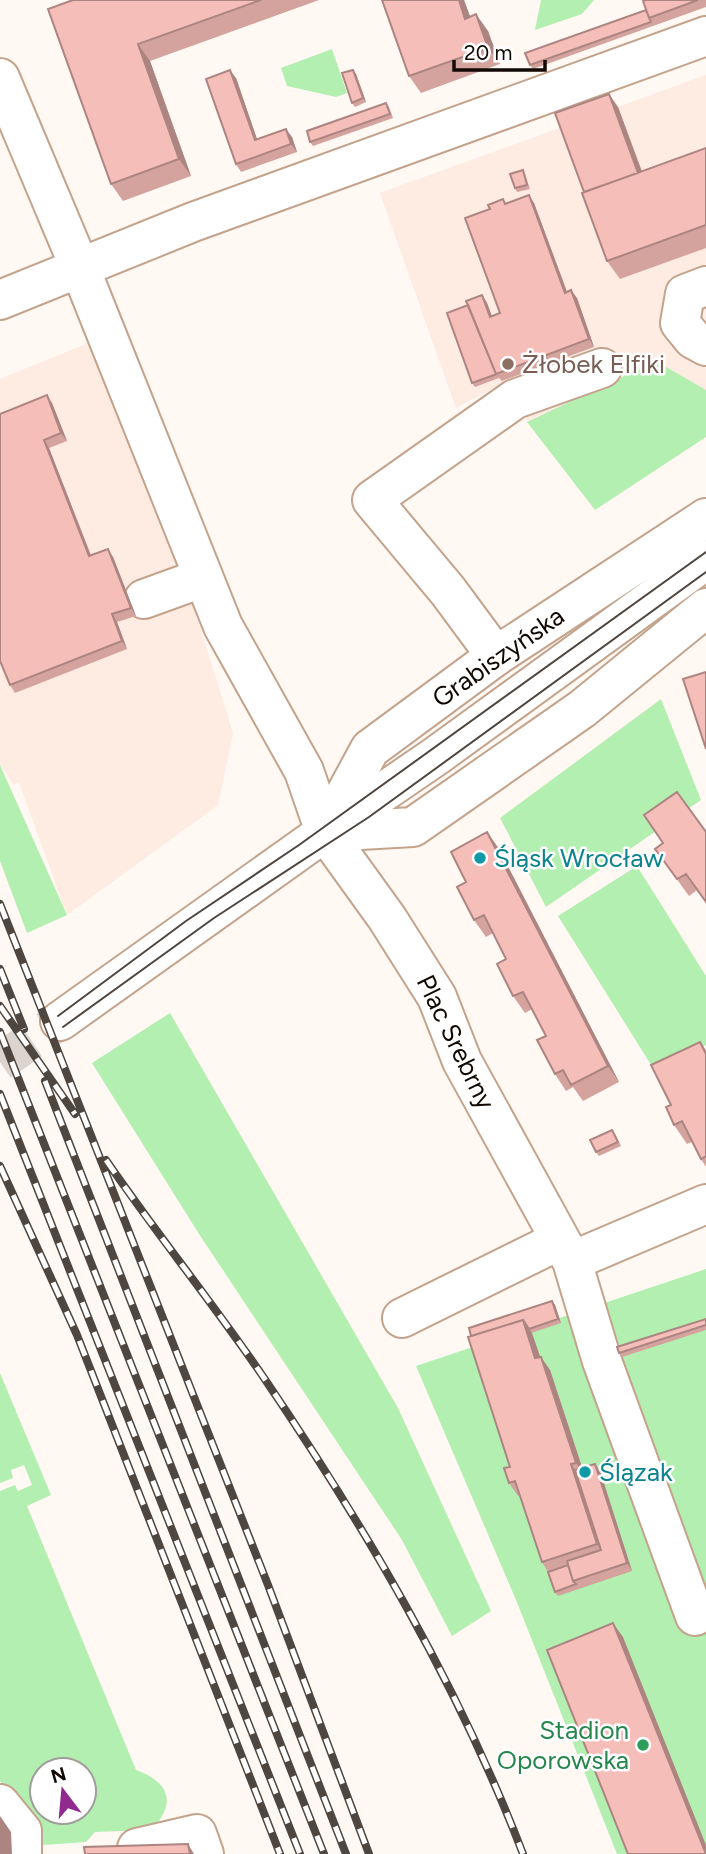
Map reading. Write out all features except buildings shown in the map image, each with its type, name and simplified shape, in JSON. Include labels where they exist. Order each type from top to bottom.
[{"type":"street","points":[[0,300],[193,222],[706,36]]},
{"type":"street","name":"Plac Srebrny","points":[[0,78],[80,268],[223,626],[304,771],[326,832],[387,918],[434,992],[462,1060],[566,1250],[602,1361],[695,1616]]},
{"type":"street","points":[[706,286],[685,294],[680,323],[693,339],[706,346]]},
{"type":"street","points":[[496,656],[448,591],[372,500],[515,399],[602,368]]},
{"type":"street","name":"Grabiszyńska","points":[[60,1021],[326,832],[370,749],[496,656],[706,518]]},
{"type":"street","points":[[326,832],[436,756],[706,560]]},
{"type":"street","points":[[144,599],[202,578]]},
{"type":"street","points":[[326,832],[413,827],[582,709],[706,608]]},
{"type":"street","points":[[402,1318],[566,1250],[706,1204]]},
{"type":"street","points":[[0,1804],[22,1831],[22,1854]]},
{"type":"street","points":[[137,1848],[197,1834],[204,1854]]},
{"type":"shaded area","points":[[706,75],[706,390],[656,361],[527,422],[506,381],[456,408],[380,193]]},
{"type":"shaded area","points":[[91,342],[181,567],[233,733],[218,805],[67,915],[19,782],[14,785],[0,765],[0,379]]},
{"type":"green space","points":[[541,0],[594,0],[582,14],[535,30]]},
{"type":"green space","points":[[332,49],[347,93],[336,97],[287,86],[281,68]]},
{"type":"green space","points":[[656,361],[706,390],[706,437],[595,510],[527,422]]},
{"type":"green space","points":[[661,699],[701,800],[546,907],[500,818]]},
{"type":"green space","points":[[0,765],[67,915],[27,933],[0,861]]},
{"type":"green space","points":[[637,866],[706,976],[706,1045],[658,1076],[558,916]]},
{"type":"green space","points":[[170,1013],[398,1408],[491,1611],[452,1636],[402,1540],[199,1234],[92,1063]]},
{"type":"green space","points":[[706,1269],[706,1854],[617,1854],[516,1600],[416,1366]]},
{"type":"green space","points":[[0,1373],[51,1495],[27,1506],[136,1770],[156,1781],[163,1787],[166,1795],[164,1811],[151,1830],[95,1832],[86,1842],[43,1845],[35,1837],[34,1826],[98,1826],[98,1756],[28,1756],[28,1811],[0,1781],[0,1491],[15,1485],[18,1491],[32,1485],[24,1465],[11,1470],[13,1478],[0,1483]]},
{"type":"tunnel","points":[[0,1062],[60,1021]]},
{"type":"tram line","points":[[58,1016],[186,921],[299,845],[706,552]]},
{"type":"tram line","points":[[63,1027],[214,918],[369,817],[706,572]]},
{"type":"railway","points":[[0,904],[268,1585],[369,1854]]},
{"type":"railway","points":[[0,969],[24,1029]]},
{"type":"railway","points":[[0,1006],[75,1114]]},
{"type":"railway","points":[[0,1032],[324,1854]]},
{"type":"railway","points":[[45,1081],[346,1854]]},
{"type":"railway","points":[[0,1094],[300,1854]]},
{"type":"railway","points":[[106,1160],[262,1375],[337,1489],[439,1667],[523,1854]]},
{"type":"railway","points":[[0,1166],[77,1335],[280,1854]]},
{"type":"place","name":"Żłobek Elfiki","points":[[508,364]]},
{"type":"place","name":"Śląsk Wrocław","points":[[480,858]]},
{"type":"place","name":"Ślązak","points":[[585,1472]]},
{"type":"place","name":"Stadion Oporowska","points":[[643,1745]]}]
